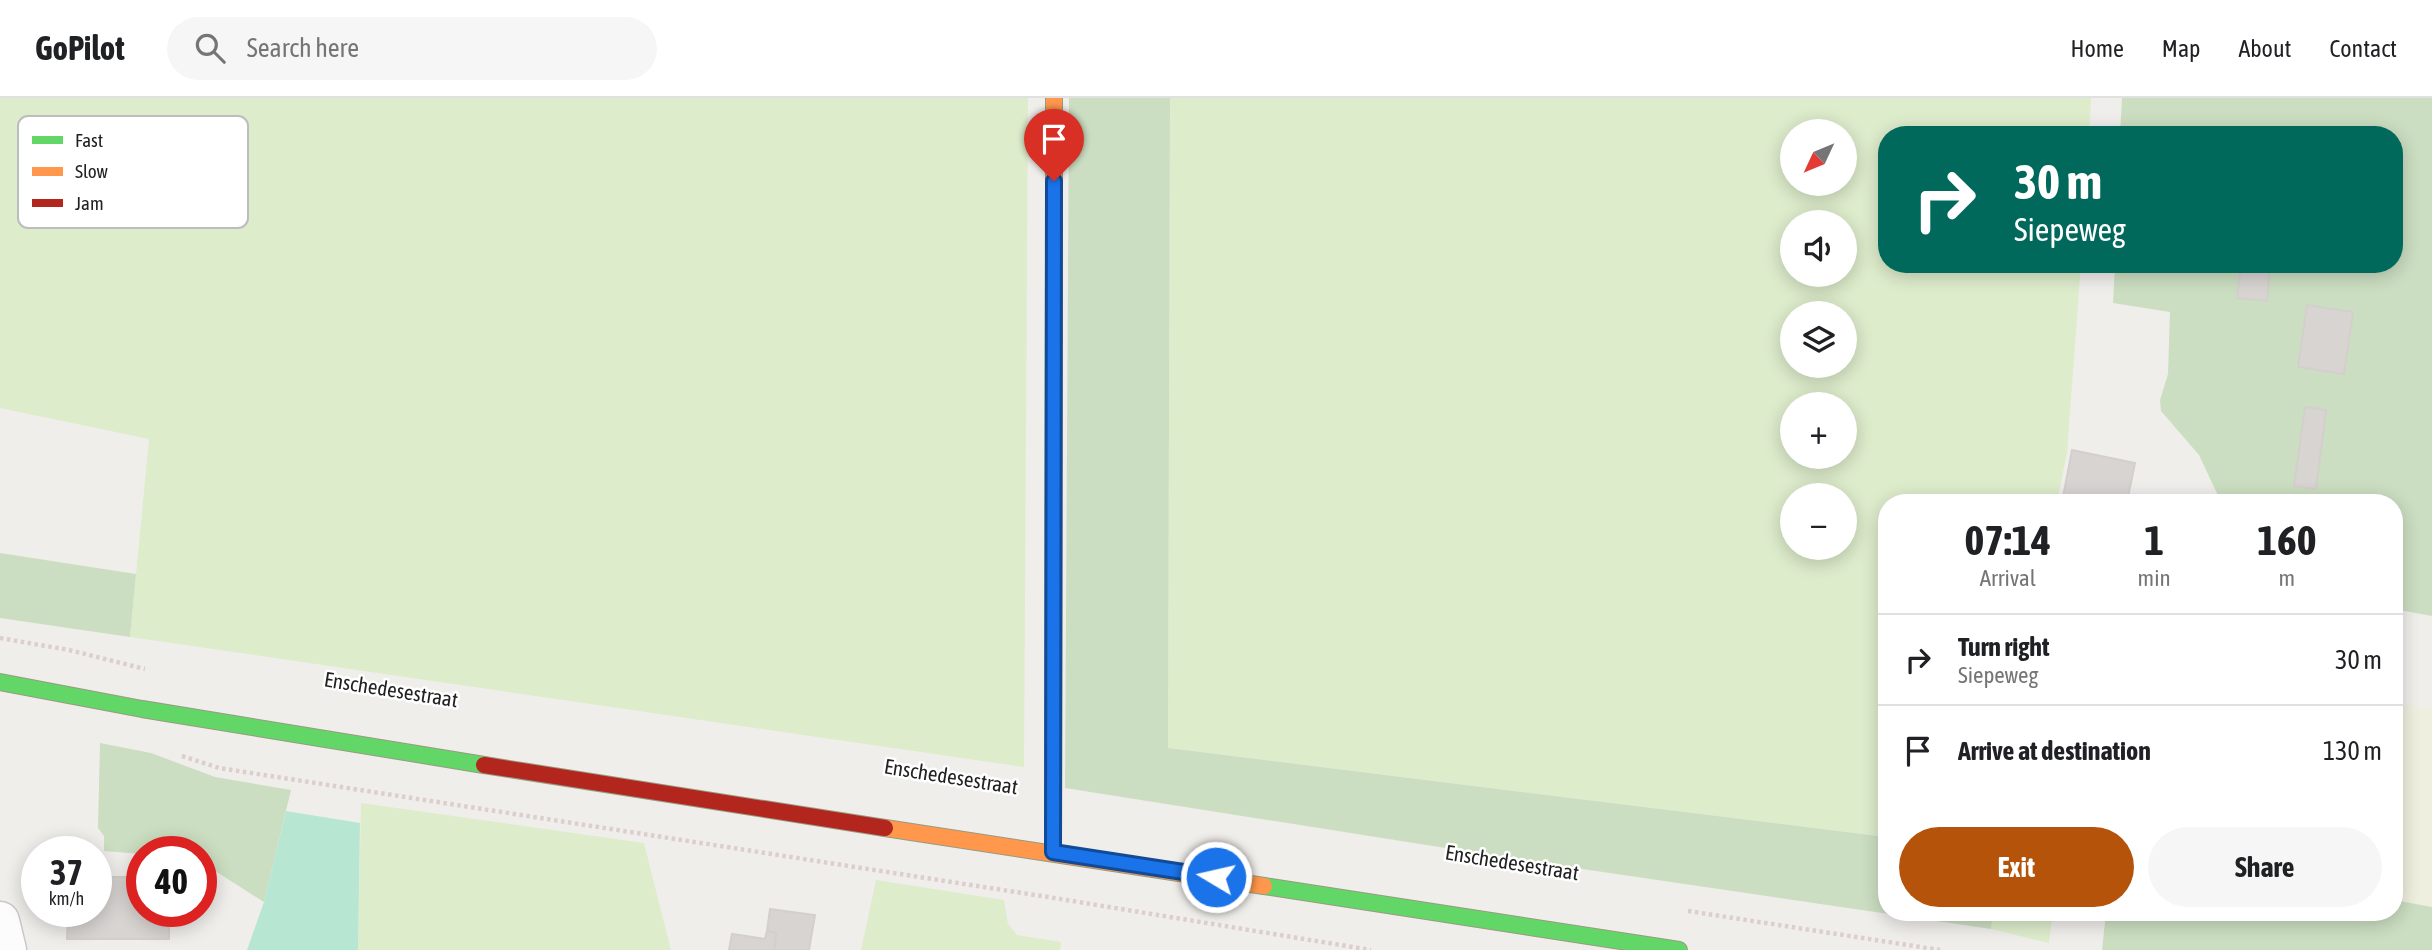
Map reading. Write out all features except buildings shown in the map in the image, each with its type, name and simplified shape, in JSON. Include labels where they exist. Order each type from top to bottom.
[{"type":"street","points":[[1053,852],[1054,98]]},
{"type":"street","points":[[0,682],[170,714],[673,795],[1679,950]]},
{"type":"street","points":[[0,920],[7,950]]},
{"type":"path","points":[[0,638],[69,650],[155,671]]},
{"type":"path","points":[[1681,910],[1940,950]]},
{"type":"green space","points":[[0,98],[1028,98],[1024,767],[130,637],[149,439],[0,408]]},
{"type":"green space","points":[[1069,98],[1170,98],[1168,748],[1878,836],[1878,912],[1528,861],[1065,788]]},
{"type":"green space","points":[[1170,98],[2091,98],[2089,126],[1878,126],[1878,273],[2080,273],[2067,453],[2059,494],[1878,494],[1878,836],[1168,748]]},
{"type":"green space","points":[[2122,98],[2432,98],[2432,616],[2403,611],[2403,494],[2217,494],[2199,455],[2161,411],[2160,400],[2168,374],[2170,312],[2113,303],[2115,273],[2403,273],[2403,126],[2120,126]]},
{"type":"green space","points":[[0,553],[136,574],[130,637],[0,618]]},
{"type":"green space","points":[[2403,704],[2432,709],[2432,907],[2403,902]]},
{"type":"green space","points":[[100,743],[151,753],[215,777],[291,790],[264,902],[217,872],[217,836],[126,836],[126,853],[112,852],[112,836],[104,836],[98,828]]},
{"type":"green space","points":[[361,803],[644,843],[671,950],[358,950]]},
{"type":"green space","points":[[286,811],[360,823],[358,950],[247,950],[264,902]]},
{"type":"green space","points":[[876,880],[1004,900],[1008,924],[1017,935],[1061,942],[1060,950],[861,950]]},
{"type":"green space","points":[[2403,902],[2432,907],[2432,950],[2102,950],[2105,921],[2403,921]]},
{"type":"green space","points":[[1937,921],[1992,921],[1991,929]]},
{"type":"green space","points":[[1992,921],[2052,921],[2049,943],[1991,929]]},
{"type":"traffic: fast","points":[[1053,852],[1054,259]]},
{"type":"traffic: fast","points":[[0,682],[142,709],[484,765]]},
{"type":"traffic: fast","points":[[1264,886],[1679,950]]},
{"type":"traffic: slow","points":[[1054,98],[1054,259]]},
{"type":"traffic: slow","points":[[885,828],[1264,886]]},
{"type":"traffic: jam","points":[[484,765],[885,828]]},
{"type":"route","points":[[1054,181],[1053,852],[1216,877]]}]
